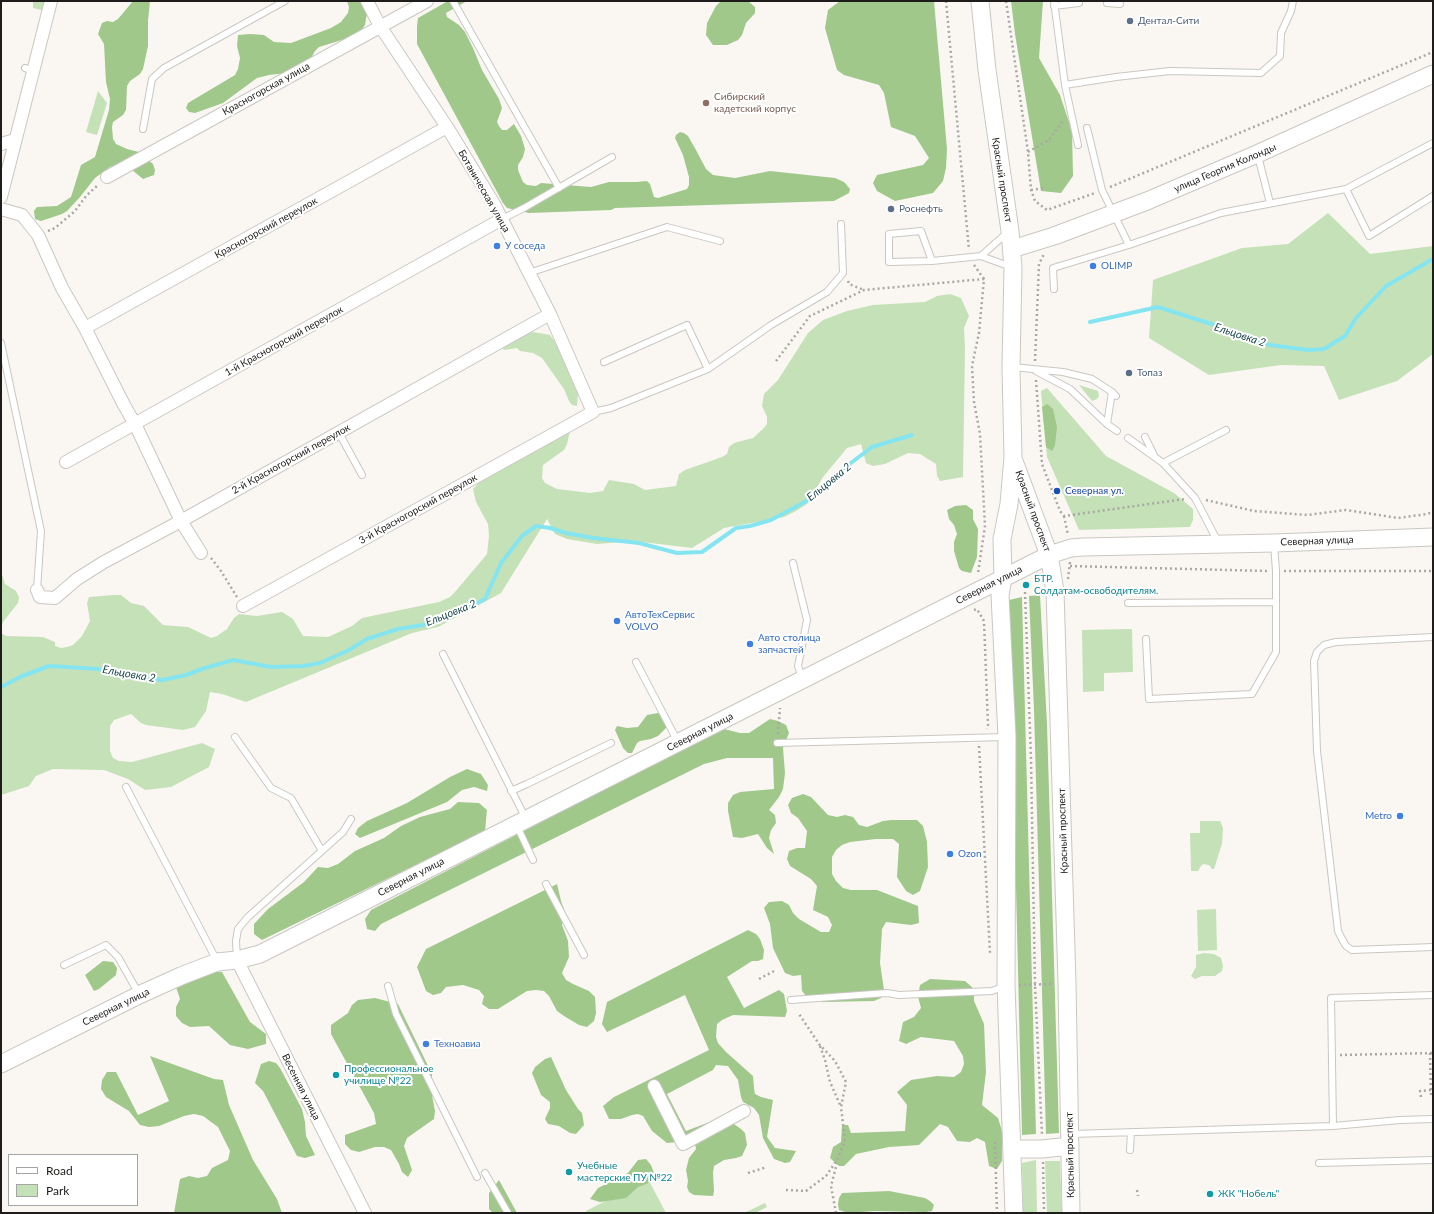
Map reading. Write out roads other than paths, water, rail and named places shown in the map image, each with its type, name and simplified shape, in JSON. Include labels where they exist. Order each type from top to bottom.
[{"type":"main road","name":"Красный проспект","points":[[980,1],[987,70],[1010,231],[1013,268],[1011,367],[1013,457],[1009,504],[1002,539],[1003,578],[1000,595],[1007,737],[1006,985],[1014,1213]]},
{"type":"main road","name":"улица Георгия Колонды","points":[[1012,249],[1054,236],[1112,214],[1257,154],[1433,74]]},
{"type":"main road","name":"Красный проспект","points":[[1013,457],[1049,555],[1055,591],[1067,983],[1071,1213]]},
{"type":"main road","name":"Северная улица","points":[[1,1064],[139,995],[218,962],[237,960],[260,954],[1049,555],[1071,548],[1433,537]]},
{"type":"main road","points":[[1012,1149],[1042,1149],[1070,1140]]},
{"type":"street","points":[[1,196],[10,173],[17,143],[29,70],[51,1]]},
{"type":"street","name":"Ботаническая улица","points":[[367,1],[380,26],[447,127],[502,219],[550,314],[593,412]]},
{"type":"street","name":"Красногорская улица","points":[[106,177],[427,1]]},
{"type":"street","name":"Красногорский переулок","points":[[85,328],[447,127]]},
{"type":"street","points":[[1,144],[17,143]]},
{"type":"street","points":[[1,209],[22,215],[38,235],[62,288],[85,328],[135,424],[181,521],[201,553]]},
{"type":"street","name":"1-й Красногорский переулок","points":[[66,462],[502,219]]},
{"type":"street","name":"2-й Красногорский переулок","points":[[37,590],[40,597],[55,598],[77,578],[550,314]]},
{"type":"street","name":"3-й Красногорский переулок","points":[[243,606],[593,412]]},
{"type":"street","name":"Весенняя улица","points":[[237,960],[365,1213]]},
{"type":"street","points":[[654,1086],[683,1144],[744,1111]]},
{"type":"lane","points":[[143,129],[152,79],[164,68],[286,1]]},
{"type":"lane","points":[[454,1],[559,188]]},
{"type":"lane","points":[[1065,85],[1170,71],[1261,74],[1280,56],[1281,33],[1292,11],[1293,1]]},
{"type":"lane","points":[[1078,145],[1077,125],[1070,111],[1065,85],[1054,3],[1079,3]]},
{"type":"lane","points":[[1107,3],[1120,4]]},
{"type":"lane","points":[[1087,128],[1102,190],[1112,214],[1129,245]]},
{"type":"lane","points":[[1054,289],[1053,268],[1129,245],[1221,213],[1346,189],[1433,143]]},
{"type":"lane","points":[[1257,154],[1270,203]]},
{"type":"lane","points":[[502,219],[524,208],[612,157]]},
{"type":"lane","points":[[1346,189],[1369,236],[1433,196]]},
{"type":"lane","points":[[593,412],[610,408],[708,369],[771,325],[827,292],[843,273],[841,224]]},
{"type":"lane","points":[[529,273],[667,227],[720,241]]},
{"type":"lane","points":[[932,261],[921,231],[889,234],[889,262],[932,261],[980,256],[1013,268]]},
{"type":"lane","points":[[980,256],[1010,231]]},
{"type":"lane","points":[[604,362],[687,325],[708,369]]},
{"type":"lane","points":[[1,343],[41,531],[37,590]]},
{"type":"lane","points":[[1011,367],[1063,372],[1092,379],[1114,394],[1107,424]]},
{"type":"lane","points":[[1035,370],[1070,390],[1107,424],[1117,431]]},
{"type":"lane","points":[[1163,463],[1226,430]]},
{"type":"lane","points":[[339,433],[362,475]]},
{"type":"lane","points":[[1145,437],[1155,457]]},
{"type":"lane","points":[[1128,438],[1163,463],[1195,498],[1218,544]]},
{"type":"lane","points":[[1146,639],[1149,698],[1252,694],[1276,652],[1276,571],[1274,543]]},
{"type":"lane","points":[[793,564],[807,620],[798,666],[803,679]]},
{"type":"lane","points":[[1128,603],[1276,602]]},
{"type":"lane","points":[[1433,637],[1336,642],[1324,645],[1317,652],[1314,661],[1318,751],[1338,931],[1346,946],[1352,950],[1433,947]]},
{"type":"lane","points":[[443,654],[511,790],[534,860]]},
{"type":"lane","points":[[636,662],[679,743]]},
{"type":"lane","points":[[235,737],[271,788],[291,798],[322,851]]},
{"type":"lane","points":[[777,743],[1007,737]]},
{"type":"lane","points":[[511,790],[527,784],[611,743]]},
{"type":"lane","points":[[126,787],[218,962]]},
{"type":"lane","points":[[237,960],[236,941],[238,929],[248,917],[343,832],[351,819]]},
{"type":"lane","points":[[546,884],[584,955]]},
{"type":"lane","points":[[64,965],[106,945],[118,957],[139,995]]},
{"type":"lane","points":[[791,1000],[887,993],[898,995],[992,992],[1006,985]]},
{"type":"lane","points":[[388,986],[396,1014],[477,1177]]},
{"type":"lane","points":[[1333,1126],[1331,998],[1433,995]]},
{"type":"lane","points":[[1070,1140],[1131,1132],[1333,1126],[1400,1120],[1433,1119]]},
{"type":"lane","points":[[1130,1150],[1131,1132]]},
{"type":"lane","points":[[1319,1163],[1433,1160]]},
{"type":"lane","points":[[485,1173],[508,1213]]},
{"type":"waterway","name":"Ельцовка 2","points":[[1090,322],[1158,307],[1221,327],[1251,340],[1270,345],[1308,350],[1324,349],[1345,336],[1356,318],[1386,286],[1433,259]]},
{"type":"waterway","name":"Ельцовка 2","points":[[1,687],[22,676],[49,666],[98,669],[130,677],[163,680],[186,675],[233,660],[271,667],[304,666],[320,663],[347,651],[367,639],[398,629],[429,624],[485,599],[501,563],[522,536],[536,526],[593,538],[639,543],[677,553],[702,552],[736,528],[771,520],[810,499],[835,475],[872,447],[912,435]]},
{"type":"place","name":"Дентал-Сити","points":[[1130,21]]},
{"type":"place","name":"Сибирский кадетский корпус","points":[[706,103]]},
{"type":"place","name":"Роснефть","points":[[891,209]]},
{"type":"place","name":"У соседа","points":[[497,246]]},
{"type":"place","name":"OLIMP","points":[[1093,266]]},
{"type":"place","name":"Топаз","points":[[1129,373]]},
{"type":"place","name":"Северная ул.","points":[[1057,491]]},
{"type":"place","name":"БТР. Солдатам-освободителям.","points":[[1026,585]]},
{"type":"place","name":"АвтоТехСервис VOLVO","points":[[617,621]]},
{"type":"place","name":"Авто столица запчастей","points":[[750,644]]},
{"type":"place","name":"Metro","points":[[1400,816]]},
{"type":"place","name":"Ozon","points":[[950,854]]},
{"type":"place","name":"Техноавиа","points":[[426,1044]]},
{"type":"place","name":"Профессиональное училище №22","points":[[336,1075]]},
{"type":"place","name":"Учебные мастерские ПУ №22","points":[[569,1172]]},
{"type":"place","name":"ЖК \"Нобель\"","points":[[1210,1194]]}]
